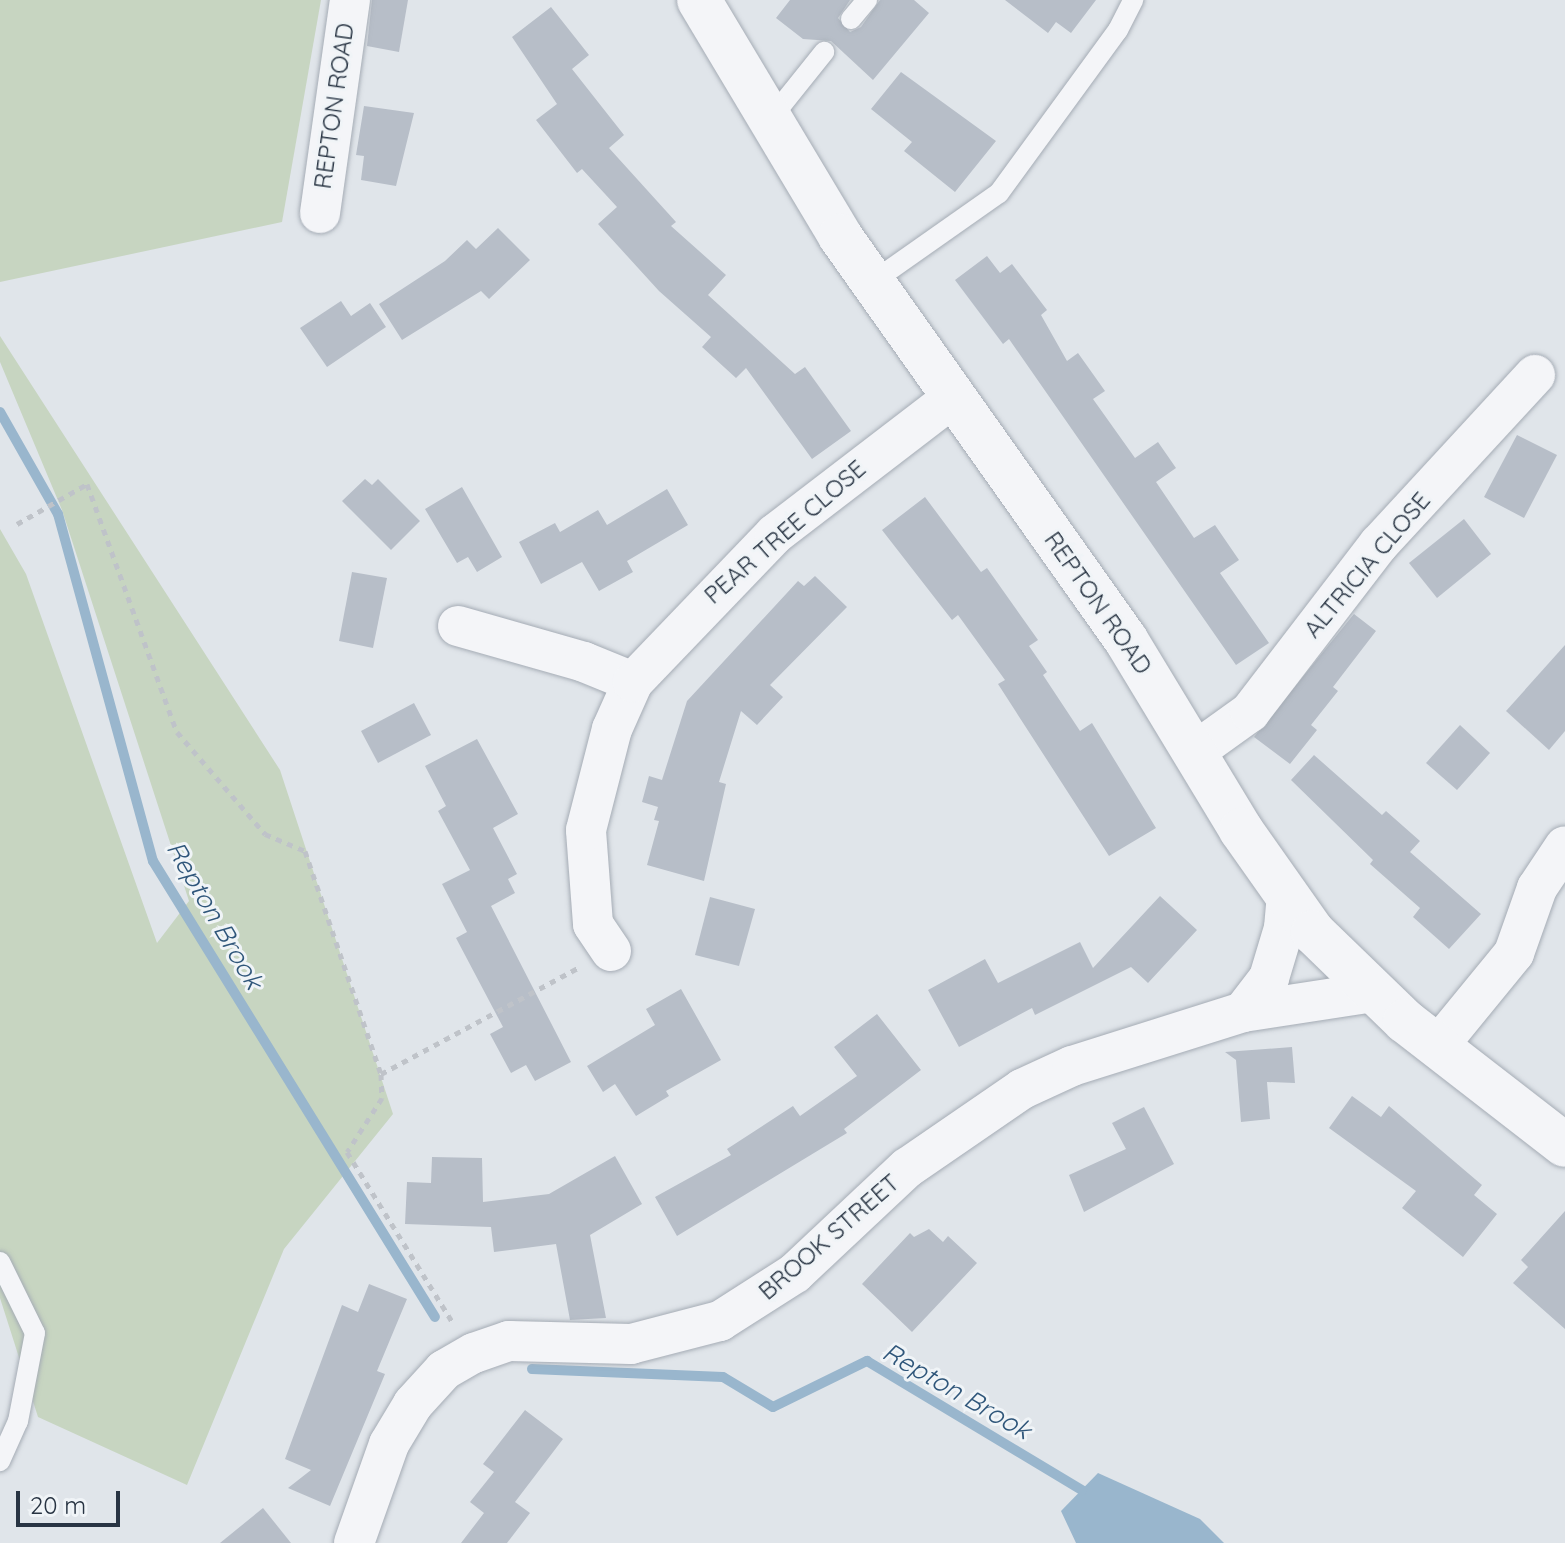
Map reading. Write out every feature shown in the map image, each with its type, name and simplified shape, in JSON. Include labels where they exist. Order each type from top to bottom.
[{"type":"street","name":"REPTON ROAD","points":[[320,213],[350,0]]},
{"type":"street","name":"REPTON ROAD","points":[[699,0],[768,122],[871,283],[1126,640],[1197,750],[1241,830],[1313,932],[1373,992],[1565,1145]]},
{"type":"street","name":"ALTRICIA CLOSE","points":[[1197,750],[1250,712],[1379,544],[1535,375]]},
{"type":"street","name":"PEAR TREE CLOSE","points":[[611,951],[593,924],[586,830],[612,729],[633,682],[775,534],[952,398]]},
{"type":"street","points":[[458,626],[584,662],[633,682]]},
{"type":"street","points":[[1438,1046],[1514,953],[1537,888],[1565,846]]},
{"type":"street","points":[[1243,1012],[1269,978],[1284,928],[1287,893]]},
{"type":"street","name":"BROOK STREET","points":[[354,1543],[389,1444],[413,1404],[444,1370],[474,1353],[509,1341],[631,1344],[720,1321],[795,1273],[907,1168],[1022,1089],[1072,1066],[1243,1012],[1373,992]]},
{"type":"lane","points":[[851,19],[867,0]]},
{"type":"lane","points":[[871,283],[999,193],[1118,30],[1133,0]]},
{"type":"lane","points":[[768,122],[824,52]]},
{"type":"lane","points":[[0,1262],[35,1333],[18,1421],[0,1461]]},
{"type":"path","points":[[17,524],[87,484],[177,732],[265,834],[305,851],[381,1074],[382,1098],[347,1152],[474,1353]]},
{"type":"path","points":[[381,1074],[611,951]]},
{"type":"green space","points":[[0,0],[321,0],[282,222],[0,282]]},
{"type":"green space","points":[[0,336],[280,770],[393,1114],[284,1249],[187,1485],[38,1417],[0,1298],[0,529],[26,574],[157,943],[189,901],[62,510],[0,362]]},
{"type":"water","points":[[1098,1473],[1200,1519],[1224,1543],[1076,1543],[1061,1511]]},
{"type":"building","points":[[372,0],[408,0],[399,52],[367,46]]},
{"type":"building","points":[[790,0],[850,0],[838,18],[850,32],[861,27],[880,0],[914,0],[929,13],[873,80],[831,41],[803,39],[776,18]]},
{"type":"building","points":[[1005,0],[1096,0],[1071,33],[1056,22],[1048,33]]},
{"type":"building","points":[[551,7],[589,55],[572,69],[624,135],[609,148],[676,222],[671,226],[726,275],[708,295],[795,374],[805,367],[851,431],[812,459],[746,368],[736,378],[702,347],[711,337],[659,291],[598,224],[617,207],[582,169],[577,173],[536,120],[557,104],[512,37]]},
{"type":"building","points":[[901,72],[996,141],[955,192],[904,151],[912,142],[871,109]]},
{"type":"building","points":[[364,106],[414,113],[396,186],[361,180],[364,156],[356,155]]},
{"type":"building","points":[[498,228],[530,260],[489,299],[481,291],[402,340],[379,304],[445,261],[467,240],[476,249]]},
{"type":"building","points":[[987,256],[1000,273],[1012,264],[1047,310],[1041,315],[1067,361],[1078,353],[1105,391],[1093,399],[1135,458],[1158,442],[1176,468],[1156,482],[1194,538],[1215,525],[1239,560],[1220,573],[1269,643],[1236,665],[1009,339],[1003,344],[955,280]]},
{"type":"building","points":[[341,301],[351,316],[370,303],[386,327],[327,367],[300,328]]},
{"type":"building","points":[[1517,435],[1557,455],[1524,518],[1484,497]]},
{"type":"building","points":[[365,479],[372,485],[378,479],[420,521],[391,550],[342,501]]},
{"type":"building","points":[[462,487],[502,557],[477,572],[468,557],[457,563],[425,509]]},
{"type":"building","points":[[667,489],[688,525],[627,561],[633,572],[599,591],[582,562],[541,584],[519,542],[555,523],[560,532],[598,510],[607,525]]},
{"type":"building","points":[[925,497],[981,572],[987,568],[1038,640],[1029,646],[1047,672],[1043,675],[1080,731],[1092,723],[1156,828],[1109,856],[998,684],[1005,680],[958,615],[952,620],[882,530]]},
{"type":"building","points":[[1464,519],[1491,554],[1437,598],[1409,563]]},
{"type":"building","points":[[352,572],[387,578],[373,648],[339,641]]},
{"type":"building","points":[[815,576],[847,607],[770,685],[783,697],[757,725],[741,711],[719,782],[726,784],[704,881],[647,865],[659,821],[654,820],[658,807],[642,802],[649,776],[662,780],[687,701],[798,581],[804,586]]},
{"type":"building","points":[[1354,614],[1376,631],[1333,687],[1338,691],[1311,725],[1317,730],[1290,764],[1254,737]]},
{"type":"building","points":[[1565,645],[1565,731],[1549,750],[1506,711]]},
{"type":"building","points":[[414,703],[431,735],[378,763],[361,731]]},
{"type":"building","points":[[1460,725],[1490,753],[1457,790],[1426,763]]},
{"type":"building","points":[[477,739],[518,814],[493,828],[517,874],[508,879],[515,893],[491,906],[571,1062],[535,1081],[526,1065],[511,1073],[490,1034],[503,1027],[456,938],[467,932],[442,884],[470,870],[438,811],[446,806],[425,766]]},
{"type":"building","points":[[1314,755],[1382,815],[1386,811],[1420,841],[1410,852],[1481,914],[1449,949],[1413,917],[1420,908],[1370,864],[1373,860],[1291,780]]},
{"type":"building","points":[[1160,896],[1197,930],[1148,983],[1131,967],[1035,1015],[1032,1008],[959,1047],[928,990],[985,959],[998,983],[1080,942],[1093,968]]},
{"type":"building","points":[[710,897],[755,909],[739,966],[695,955]]},
{"type":"building","points":[[681,989],[721,1060],[666,1091],[669,1096],[636,1116],[615,1084],[603,1092],[587,1066],[655,1025],[646,1009]]},
{"type":"building","points":[[877,1014],[921,1070],[844,1129],[847,1133],[677,1236],[655,1197],[731,1155],[727,1149],[793,1106],[800,1116],[857,1076],[834,1047]]},
{"type":"building","points":[[1292,1047],[1295,1083],[1267,1082],[1270,1119],[1241,1122],[1236,1060],[1225,1052]]},
{"type":"building","points":[[1352,1096],[1381,1117],[1389,1106],[1482,1185],[1474,1195],[1497,1214],[1463,1257],[1402,1208],[1416,1191],[1329,1128]]},
{"type":"building","points":[[1144,1107],[1174,1164],[1084,1212],[1069,1175],[1126,1149],[1112,1123]]},
{"type":"building","points":[[615,1156],[642,1204],[590,1235],[606,1318],[570,1320],[556,1244],[494,1252],[491,1227],[405,1224],[407,1182],[431,1183],[432,1157],[482,1158],[483,1202],[549,1194]]},
{"type":"building","points":[[1565,1211],[1565,1329],[1513,1283],[1528,1267],[1521,1260]]},
{"type":"building","points":[[929,1229],[943,1242],[948,1236],[977,1263],[912,1332],[862,1284],[910,1233],[914,1237]]},
{"type":"building","points":[[369,1284],[407,1299],[377,1371],[385,1374],[330,1506],[288,1488],[311,1470],[285,1459],[342,1305],[358,1312]]},
{"type":"building","points":[[525,1410],[563,1439],[515,1502],[530,1513],[507,1543],[461,1543],[484,1513],[470,1502],[494,1472],[483,1464]]},
{"type":"building","points":[[263,1508],[291,1543],[220,1543]]},
{"type":"waterway","name":"Repton Brook","points":[[0,412],[58,514],[153,861],[435,1317]]},
{"type":"waterway","name":"Repton Brook","points":[[532,1369],[723,1377],[773,1407],[867,1361],[1082,1490]]}]
